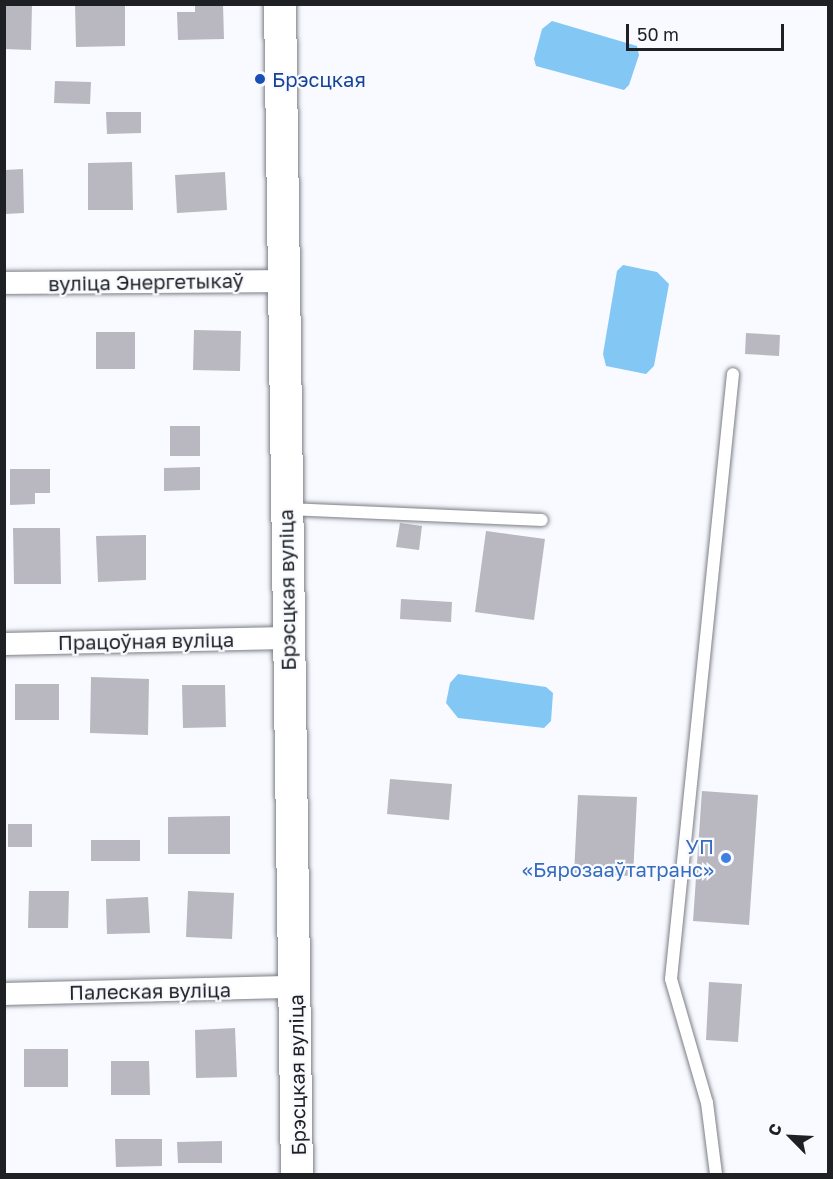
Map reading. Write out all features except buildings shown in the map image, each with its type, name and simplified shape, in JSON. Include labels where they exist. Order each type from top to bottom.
[{"type":"street","name":"Брэсцкая вуліца","points":[[280,4],[287,282],[287,638],[296,987],[297,1174]]},
{"type":"street","name":"вуліца Энергетыкаў","points":[[4,283],[287,282]]},
{"type":"street","name":"Працоўная вуліца","points":[[4,644],[287,638]]},
{"type":"street","name":"Палеская вуліца","points":[[4,994],[296,987]]},
{"type":"lane","points":[[716,1174],[707,1103],[671,979],[733,374]]},
{"type":"lane","points":[[286,509],[542,520]]},
{"type":"water","points":[[552,21],[637,46],[639,55],[629,85],[624,90],[536,66],[534,59],[542,29]]},
{"type":"water","points":[[623,265],[657,272],[669,284],[654,366],[646,374],[606,366],[603,354],[617,271]]},
{"type":"water","points":[[458,674],[546,687],[553,693],[551,721],[544,728],[458,718],[446,703],[450,683]]},
{"type":"place","name":"Брэсцкая","points":[[260,79]]},
{"type":"place","name":"УП «Бярозааўтатранс»","points":[[726,858]]}]
